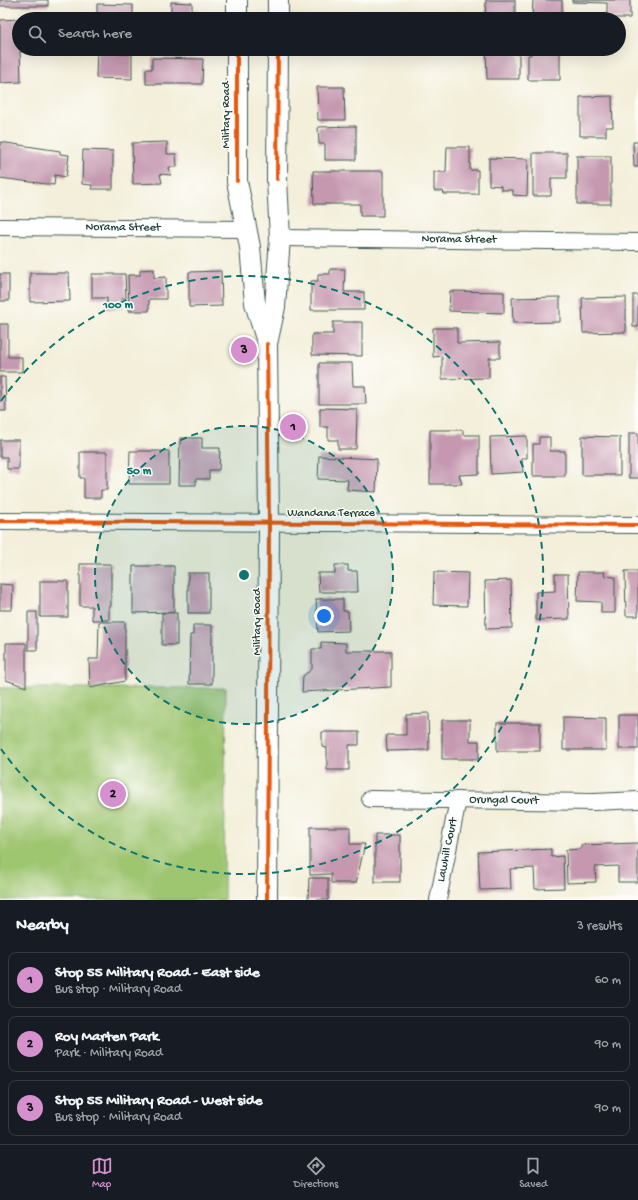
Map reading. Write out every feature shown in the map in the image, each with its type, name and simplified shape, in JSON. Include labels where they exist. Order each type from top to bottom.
[{"type":"street","points":[[237,0],[237,12]]},
{"type":"street","points":[[278,0],[278,12]]},
{"type":"street","name":"Military Road","points":[[237,56],[237,181],[250,247],[255,303],[267,344]]},
{"type":"street","name":"Military Road","points":[[267,900],[269,523],[267,344],[275,307],[280,238],[277,179],[278,56]]},
{"type":"street","name":"Norama Street","points":[[0,227],[246,229]]},
{"type":"street","name":"Norama Street","points":[[280,238],[638,242]]},
{"type":"street","name":"Wandana Terrace","points":[[0,521],[638,526]]},
{"type":"street","name":"Orungal Court","points":[[370,799],[594,802],[638,800]]},
{"type":"street","name":"Lawhill Court","points":[[438,900],[458,800]]},
{"type":"green space","points":[[0,688],[226,688],[224,900],[0,900]]},
{"type":"building","points":[[0,0],[48,0],[48,6],[0,6]]},
{"type":"building","points":[[486,0],[515,0],[515,12],[485,12]]},
{"type":"building","points":[[533,0],[562,0],[562,12],[532,12]]},
{"type":"building","points":[[572,0],[630,0],[630,18],[626,18],[626,12],[607,12],[607,3],[572,2]]},
{"type":"building","points":[[171,2],[192,3],[192,11],[197,11],[197,12],[171,12]]},
{"type":"building","points":[[97,4],[133,5],[133,12],[97,12]]},
{"type":"building","points":[[12,19],[12,56],[20,56],[21,82],[0,83],[0,20]]},
{"type":"building","points":[[97,56],[132,56],[132,79],[96,78]]},
{"type":"building","points":[[486,56],[519,56],[519,79],[487,79]]},
{"type":"building","points":[[528,56],[560,56],[560,80],[528,80]]},
{"type":"building","points":[[152,58],[203,59],[202,84],[146,84],[146,69],[152,69]]},
{"type":"building","points":[[317,87],[344,87],[345,120],[318,120]]},
{"type":"building","points":[[612,96],[613,127],[606,127],[606,136],[580,136],[580,97]]},
{"type":"building","points":[[356,126],[356,160],[325,160],[325,144],[319,144],[318,127]]},
{"type":"building","points":[[0,142],[60,151],[60,154],[69,155],[66,177],[55,175],[54,185],[0,178]]},
{"type":"building","points":[[167,142],[167,154],[176,154],[177,167],[169,167],[171,175],[160,174],[162,183],[133,184],[132,143]]},
{"type":"building","points":[[633,142],[638,142],[638,167],[634,167]]},
{"type":"building","points":[[447,147],[470,147],[470,170],[478,170],[478,194],[444,194],[443,191],[434,191],[434,172],[446,172]]},
{"type":"building","points":[[83,150],[113,151],[113,189],[92,189],[92,185],[82,184]]},
{"type":"building","points":[[533,153],[567,153],[567,178],[551,178],[551,196],[533,196]]},
{"type":"building","points":[[577,156],[611,156],[611,204],[577,204]]},
{"type":"building","points":[[489,158],[528,159],[527,196],[513,195],[513,190],[501,190],[501,186],[489,185]]},
{"type":"building","points":[[313,171],[383,171],[383,216],[360,216],[360,204],[314,204]]},
{"type":"building","points":[[154,269],[154,278],[166,277],[166,299],[149,299],[149,311],[129,311],[128,275],[140,275],[140,270]]},
{"type":"building","points":[[330,269],[345,269],[344,292],[364,292],[364,310],[311,310],[311,281],[318,281],[318,274],[330,274]]},
{"type":"building","points":[[221,271],[222,306],[189,307],[189,272]]},
{"type":"building","points":[[30,273],[69,273],[70,301],[30,302]]},
{"type":"building","points":[[0,274],[9,274],[9,301],[0,301]]},
{"type":"building","points":[[92,274],[125,274],[126,298],[121,299],[121,309],[107,309],[107,298],[92,298]]},
{"type":"building","points":[[450,291],[504,292],[504,313],[449,311]]},
{"type":"building","points":[[633,295],[638,295],[638,327],[633,327]]},
{"type":"building","points":[[560,297],[560,322],[513,323],[512,298]]},
{"type":"building","points":[[626,297],[626,332],[583,333],[582,298]]},
{"type":"building","points":[[333,322],[362,322],[362,356],[312,355],[312,334],[333,334]]},
{"type":"building","points":[[0,324],[8,324],[8,357],[22,357],[22,372],[0,372]]},
{"type":"building","points":[[433,328],[457,328],[457,343],[500,342],[500,358],[489,358],[489,378],[442,379],[442,356],[433,357]]},
{"type":"building","points":[[319,363],[352,363],[353,386],[365,386],[366,404],[319,404]]},
{"type":"building","points":[[0,377],[5,377],[6,411],[0,411]]},
{"type":"building","points":[[320,408],[357,409],[356,449],[338,449],[338,440],[328,440],[328,427],[320,427]]},
{"type":"building","points":[[430,430],[463,430],[463,435],[479,435],[479,474],[459,475],[462,484],[430,484]]},
{"type":"building","points":[[629,433],[638,433],[638,478],[629,478]]},
{"type":"building","points":[[527,436],[527,458],[522,458],[523,472],[491,474],[490,437]]},
{"type":"building","points":[[582,436],[620,437],[620,475],[582,475]]},
{"type":"building","points":[[539,437],[550,437],[550,451],[565,451],[565,476],[533,476],[533,444],[539,444]]},
{"type":"building","points":[[180,438],[202,438],[202,448],[220,448],[219,470],[209,470],[209,479],[196,479],[196,485],[179,485]]},
{"type":"building","points":[[0,440],[19,440],[19,469],[7,469],[7,457],[0,457]]},
{"type":"building","points":[[130,451],[169,451],[169,484],[129,484]]},
{"type":"building","points":[[80,452],[107,452],[107,490],[101,490],[101,498],[84,498],[84,478],[80,478]]},
{"type":"building","points":[[319,456],[377,459],[376,492],[347,490],[348,480],[318,479]]},
{"type":"building","points":[[80,564],[111,564],[111,606],[109,606],[109,620],[92,620],[92,606],[80,606]]},
{"type":"building","points":[[335,565],[348,565],[348,571],[357,571],[358,592],[319,592],[318,573],[335,573]]},
{"type":"building","points":[[133,566],[174,566],[174,612],[133,613]]},
{"type":"building","points":[[625,571],[638,571],[638,616],[626,616]]},
{"type":"building","points":[[434,572],[468,573],[467,606],[433,605]]},
{"type":"building","points":[[578,572],[605,572],[604,576],[615,577],[615,613],[601,613],[601,602],[577,601]]},
{"type":"building","points":[[188,573],[209,573],[209,613],[188,613]]},
{"type":"building","points":[[555,574],[568,574],[569,619],[536,620],[536,592],[555,591]]},
{"type":"building","points":[[511,580],[512,628],[486,629],[485,581]]},
{"type":"building","points":[[40,581],[68,581],[68,617],[40,617]]},
{"type":"building","points":[[0,584],[13,585],[12,610],[0,610]]},
{"type":"building","points":[[316,599],[343,599],[343,611],[348,611],[349,631],[318,632]]},
{"type":"building","points":[[28,612],[37,612],[37,650],[28,650]]},
{"type":"building","points":[[162,613],[177,613],[177,645],[162,645]]},
{"type":"building","points":[[99,622],[125,622],[125,681],[90,688],[89,659],[98,659]]},
{"type":"building","points":[[193,625],[212,625],[212,684],[189,684],[190,635],[193,635]]},
{"type":"building","points":[[321,642],[346,643],[346,651],[391,651],[391,687],[302,692],[303,676],[312,669],[312,649],[321,649]]},
{"type":"building","points":[[6,643],[26,643],[26,687],[6,680]]},
{"type":"building","points":[[428,713],[429,750],[387,751],[386,735],[406,735],[406,714]]},
{"type":"building","points":[[619,715],[638,715],[638,749],[619,749]]},
{"type":"building","points":[[563,717],[606,718],[606,750],[563,750]]},
{"type":"building","points":[[442,720],[470,720],[470,741],[479,741],[479,759],[442,759]]},
{"type":"building","points":[[497,723],[540,723],[540,751],[497,751]]},
{"type":"building","points":[[322,732],[359,732],[359,745],[349,745],[349,770],[327,770],[327,748],[322,747]]},
{"type":"building","points":[[310,827],[350,827],[350,844],[365,844],[356,883],[331,883],[331,874],[310,875]]},
{"type":"building","points":[[375,835],[400,835],[400,882],[375,882]]},
{"type":"building","points":[[638,843],[638,882],[618,882],[618,866],[595,867],[596,882],[567,883],[566,850],[581,849],[581,845]]},
{"type":"building","points":[[551,849],[551,857],[563,856],[564,888],[535,889],[534,868],[510,869],[511,889],[480,890],[478,852]]},
{"type":"building","points":[[309,878],[328,878],[328,900],[308,900]]},
{"type":"cycle path","points":[[237,56],[237,181]]},
{"type":"cycle path","points":[[277,179],[278,56]]},
{"type":"cycle path","points":[[267,344],[269,523],[267,900]]},
{"type":"cycle path","points":[[0,521],[638,525]]},
{"type":"place","name":"Stop 55 Military Road - West side","points":[[244,350]]},
{"type":"place","name":"Stop 55 Military Road - East side","points":[[293,427]]},
{"type":"place","name":"Roy Marten Park","points":[[113,794]]}]
